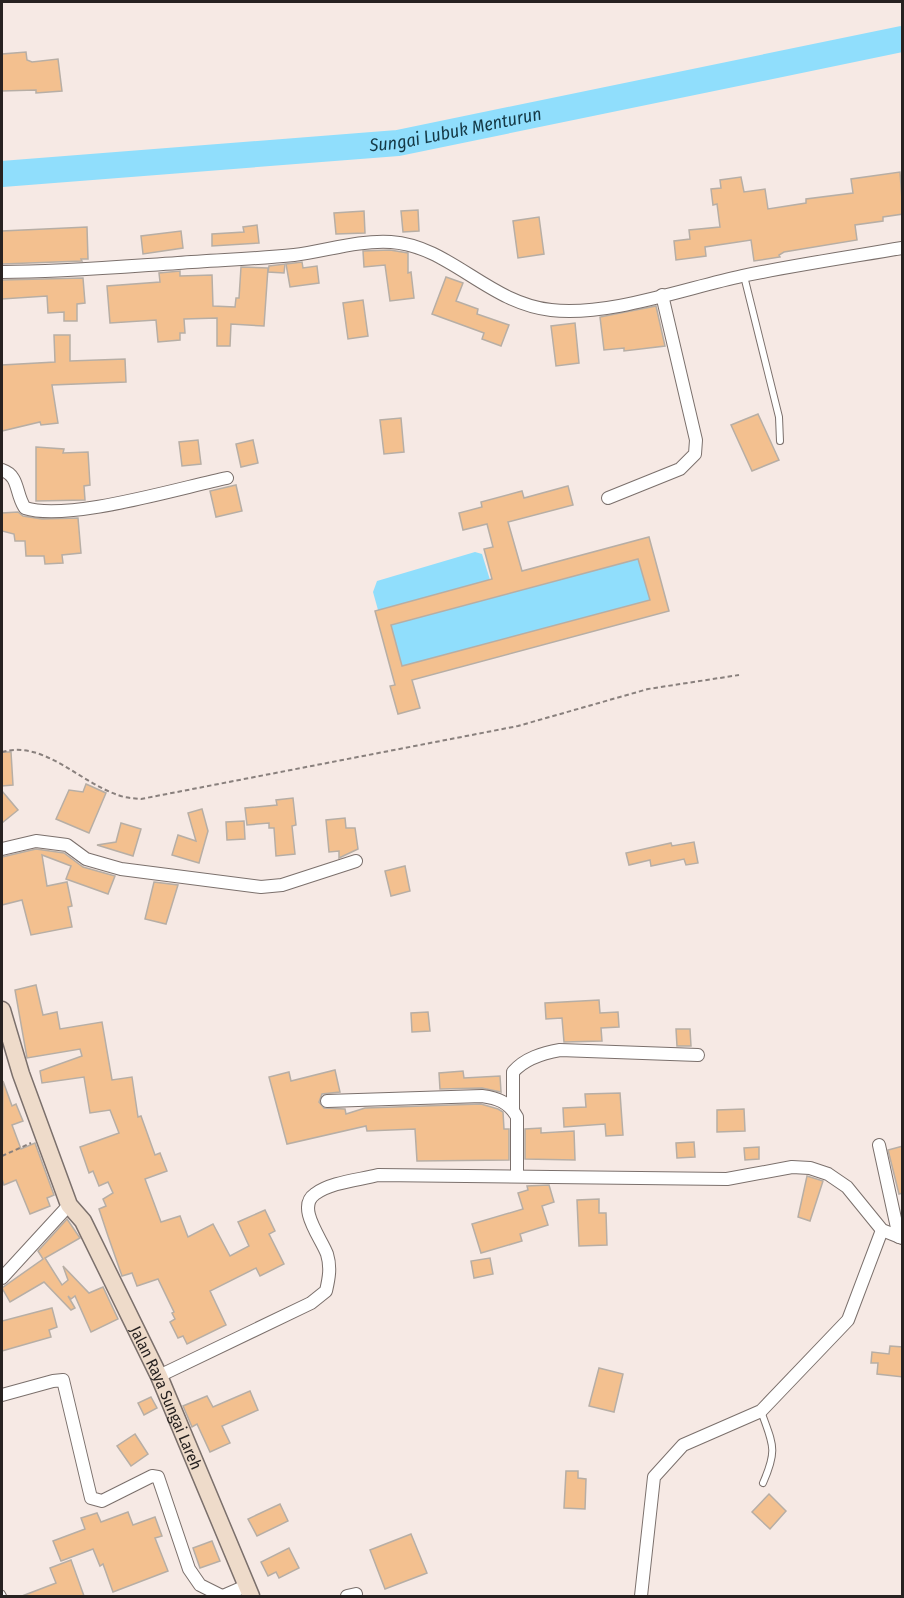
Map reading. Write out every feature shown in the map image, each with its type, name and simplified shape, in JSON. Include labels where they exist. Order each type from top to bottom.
[{"type":"street","points":[[2,272],[44,272],[294,255],[364,243],[390,242],[414,245],[435,255],[496,293],[520,305],[573,311],[611,306],[744,276],[903,248]]},
{"type":"street","points":[[608,498],[680,469],[695,454],[696,440],[662,295]]},
{"type":"street","points":[[2,470],[11,474],[16,481],[18,495],[25,508],[39,512],[67,512],[227,478]]},
{"type":"street","points":[[2,849],[36,841],[68,845],[86,859],[121,869],[261,887],[282,885],[356,861]]},
{"type":"street","name":"Jalan Raya Sungai Lareh","points":[[2,1010],[69,1205],[83,1221],[159,1376],[249,1591]]},
{"type":"street","points":[[513,1110],[513,1072],[526,1061],[546,1052],[560,1050],[698,1054]]},
{"type":"street","points":[[327,1101],[482,1096],[505,1102],[517,1117],[517,1176]]},
{"type":"street","points":[[879,1145],[901,1237]]},
{"type":"street","points":[[159,1376],[310,1303],[326,1291],[330,1270],[327,1254],[309,1216],[308,1205],[313,1194],[378,1175],[727,1179],[792,1167],[810,1168],[828,1174],[847,1187],[882,1230],[901,1237]]},
{"type":"street","points":[[2,1278],[69,1205]]},
{"type":"street","points":[[641,1596],[654,1478],[683,1445],[761,1411],[848,1320],[882,1230]]},
{"type":"street","points":[[2,1395],[53,1380],[63,1380],[91,1498],[102,1501],[152,1476],[158,1477],[189,1569],[200,1585],[222,1596],[249,1591]]},
{"type":"lane","points":[[744,276],[779,417],[780,441]]},
{"type":"lane","points":[[761,1411],[774,1448],[773,1460],[763,1483]]},
{"type":"path","points":[[2,752],[14,748],[34,751],[117,795],[141,799],[159,798],[277,771],[518,726],[648,689],[739,675]]},
{"type":"path","points":[[2,1156],[44,1137]]},
{"type":"water","points":[[475,552],[482,554],[491,583],[636,554],[653,602],[406,670],[393,664],[373,592],[377,581]]},
{"type":"building","points":[[26,52],[27,60],[32,62],[58,59],[62,91],[36,93],[36,90],[2,91],[2,54]]},
{"type":"building","points":[[900,172],[903,214],[883,217],[883,221],[855,225],[857,240],[784,252],[779,255],[780,257],[754,261],[751,240],[705,247],[706,256],[676,260],[674,241],[690,239],[689,230],[720,227],[717,204],[713,205],[711,189],[721,188],[720,180],[741,177],[744,192],[765,189],[768,209],[806,203],[806,199],[853,193],[851,179]]},
{"type":"building","points":[[418,210],[419,231],[403,232],[401,211]]},
{"type":"building","points":[[364,211],[365,233],[336,234],[334,213]]},
{"type":"building","points":[[539,217],[544,254],[518,258],[513,221]]},
{"type":"building","points":[[257,225],[259,243],[212,246],[212,234],[244,232],[243,227]]},
{"type":"building","points":[[87,227],[88,259],[2,264],[2,231]]},
{"type":"building","points":[[181,231],[183,248],[143,254],[141,236]]},
{"type":"building","points":[[390,250],[408,253],[408,273],[411,272],[414,298],[390,301],[385,265],[364,267],[363,251]]},
{"type":"building","points":[[302,262],[303,268],[317,266],[319,283],[290,287],[286,264]]},
{"type":"building","points":[[285,264],[284,273],[268,272],[269,266]]},
{"type":"building","points":[[241,267],[268,268],[264,326],[231,324],[230,346],[217,346],[217,318],[184,319],[185,333],[180,333],[180,340],[158,342],[156,320],[110,323],[107,286],[160,282],[159,273],[180,271],[180,276],[212,275],[213,306],[235,307],[236,298],[239,298]]},
{"type":"building","points":[[446,277],[463,283],[456,301],[478,309],[477,314],[509,325],[501,346],[482,339],[484,333],[432,314]]},
{"type":"building","points":[[83,278],[85,303],[77,304],[77,321],[64,321],[64,312],[48,313],[47,296],[2,299],[2,280]]},
{"type":"building","points":[[363,300],[368,336],[348,339],[343,303]]},
{"type":"building","points":[[656,306],[665,346],[624,351],[624,348],[604,350],[600,317]]},
{"type":"building","points":[[575,323],[579,363],[556,366],[551,326]]},
{"type":"building","points":[[54,335],[70,335],[70,361],[125,359],[126,382],[52,385],[58,423],[41,425],[40,422],[2,431],[2,365],[55,362]]},
{"type":"building","points":[[758,414],[779,460],[752,471],[731,425]]},
{"type":"building","points":[[401,418],[404,452],[384,454],[380,420]]},
{"type":"building","points":[[198,440],[201,464],[182,466],[179,442]]},
{"type":"building","points":[[253,440],[258,463],[241,467],[236,444]]},
{"type":"building","points":[[36,447],[64,449],[63,453],[88,452],[90,485],[84,486],[85,500],[36,501]]},
{"type":"building","points":[[236,485],[242,511],[216,517],[210,491]]},
{"type":"building","points":[[568,486],[573,505],[508,522],[522,571],[649,537],[669,611],[412,680],[420,708],[398,714],[390,686],[395,685],[375,611],[492,579],[484,549],[493,547],[487,524],[463,530],[459,513],[482,507],[481,502],[522,491],[524,498]],"holes":[[[638,559],[650,600],[402,666],[391,625]]]},
{"type":"building","points":[[18,512],[23,516],[42,519],[78,518],[81,553],[62,555],[63,563],[45,564],[44,556],[26,556],[25,541],[15,541],[14,534],[2,531],[2,513]]},
{"type":"building","points":[[2,752],[11,752],[13,785],[2,786]]},
{"type":"building","points":[[86,784],[106,793],[89,833],[56,819],[69,790],[83,792]]},
{"type":"building","points":[[2,791],[18,810],[2,823]]},
{"type":"building","points":[[293,798],[296,825],[292,826],[295,854],[276,856],[274,828],[269,828],[269,823],[247,825],[245,808],[277,805],[276,800]]},
{"type":"building","points":[[202,809],[208,831],[199,863],[172,855],[178,835],[196,841],[188,813]]},
{"type":"building","points":[[345,818],[346,828],[355,828],[358,849],[339,858],[339,851],[329,852],[326,820]]},
{"type":"building","points":[[244,821],[245,839],[227,840],[226,822]]},
{"type":"building","points":[[121,823],[141,829],[133,856],[97,845],[116,842]]},
{"type":"building","points":[[694,842],[698,863],[686,865],[684,859],[651,866],[650,860],[629,865],[626,853],[671,843],[672,846]]},
{"type":"building","points":[[36,849],[64,853],[83,867],[115,876],[108,894],[66,879],[71,866],[42,855],[47,886],[67,882],[72,906],[68,907],[72,927],[31,935],[22,900],[2,905],[2,857]]},
{"type":"building","points":[[405,866],[410,891],[391,896],[385,871]]},
{"type":"building","points":[[154,882],[178,885],[166,924],[145,919]]},
{"type":"building","points":[[36,985],[43,1015],[57,1012],[60,1029],[102,1022],[112,1080],[132,1077],[138,1117],[141,1116],[155,1155],[160,1153],[167,1171],[145,1179],[161,1222],[180,1216],[188,1237],[213,1224],[230,1256],[249,1246],[238,1222],[265,1210],[275,1231],[269,1234],[284,1264],[260,1276],[256,1268],[210,1291],[226,1325],[187,1344],[183,1336],[178,1338],[170,1322],[175,1319],[172,1313],[174,1312],[158,1279],[137,1286],[132,1273],[122,1276],[99,1209],[106,1206],[103,1199],[113,1193],[108,1182],[99,1186],[93,1171],[89,1173],[80,1147],[119,1133],[110,1110],[90,1113],[84,1077],[42,1083],[40,1071],[82,1056],[80,1049],[27,1058],[15,990]]},
{"type":"building","points":[[599,1000],[600,1013],[618,1012],[619,1027],[601,1028],[602,1041],[564,1042],[562,1018],[546,1019],[545,1003]]},
{"type":"building","points":[[428,1012],[430,1031],[412,1032],[411,1013]]},
{"type":"building","points":[[676,1029],[690,1029],[691,1046],[677,1046]]},
{"type":"building","points":[[335,1070],[340,1092],[322,1094],[319,1102],[324,1108],[345,1109],[346,1114],[365,1108],[481,1104],[498,1109],[503,1112],[504,1129],[509,1129],[509,1160],[417,1161],[415,1129],[367,1131],[366,1126],[287,1144],[269,1077],[289,1072],[291,1081]]},
{"type":"building","points":[[463,1071],[464,1078],[500,1076],[501,1092],[482,1088],[440,1089],[439,1073]]},
{"type":"building","points":[[3,1081],[12,1106],[16,1104],[23,1121],[12,1125],[21,1149],[35,1143],[54,1195],[47,1198],[50,1206],[30,1214],[16,1180],[4,1185],[2,1179]]},
{"type":"building","points":[[620,1093],[623,1135],[606,1136],[605,1124],[564,1127],[563,1108],[586,1107],[585,1094]]},
{"type":"building","points":[[744,1109],[745,1131],[717,1132],[717,1110]]},
{"type":"building","points":[[541,1128],[541,1133],[574,1131],[575,1160],[525,1159],[525,1129]]},
{"type":"building","points":[[694,1142],[695,1157],[677,1158],[676,1143]]},
{"type":"building","points":[[903,1146],[903,1193],[899,1194],[888,1150]]},
{"type":"building","points":[[759,1147],[759,1159],[745,1160],[744,1148]]},
{"type":"building","points":[[807,1176],[823,1181],[810,1221],[798,1217]]},
{"type":"building","points":[[549,1185],[554,1202],[542,1206],[548,1225],[520,1234],[522,1241],[481,1253],[472,1224],[523,1209],[518,1193],[528,1190],[527,1186]]},
{"type":"building","points":[[599,1199],[599,1213],[606,1213],[607,1245],[579,1246],[577,1200]]},
{"type":"building","points":[[67,1219],[80,1238],[45,1258],[62,1285],[68,1280],[63,1266],[89,1293],[103,1287],[118,1319],[91,1332],[75,1296],[71,1299],[68,1296],[75,1308],[71,1310],[44,1282],[10,1302],[2,1288],[43,1259],[38,1251]]},
{"type":"building","points":[[490,1258],[493,1274],[474,1278],[471,1261]]},
{"type":"building","points":[[52,1308],[57,1327],[49,1330],[51,1337],[2,1351],[2,1321]]},
{"type":"building","points":[[890,1346],[903,1347],[903,1377],[877,1374],[878,1363],[871,1363],[872,1352],[889,1354]]},
{"type":"building","points":[[599,1368],[623,1374],[614,1412],[589,1406]]},
{"type":"building","points":[[250,1391],[258,1410],[222,1426],[230,1443],[210,1452],[197,1424],[192,1427],[183,1406],[207,1396],[213,1407]]},
{"type":"building","points":[[151,1397],[157,1408],[144,1415],[138,1403]]},
{"type":"building","points":[[135,1434],[148,1454],[131,1466],[117,1446]]},
{"type":"building","points":[[566,1471],[578,1471],[578,1478],[586,1479],[585,1509],[564,1508]]},
{"type":"building","points":[[769,1494],[786,1511],[770,1529],[752,1512]]},
{"type":"building","points":[[280,1504],[288,1521],[257,1536],[248,1519]]},
{"type":"building","points":[[128,1512],[133,1525],[155,1517],[162,1536],[155,1538],[168,1571],[113,1592],[103,1564],[100,1566],[93,1549],[61,1561],[53,1541],[85,1529],[81,1518],[97,1513],[101,1522]]},
{"type":"building","points":[[411,1534],[427,1573],[385,1589],[370,1550]]},
{"type":"building","points":[[212,1541],[220,1561],[200,1568],[193,1548]]},
{"type":"building","points":[[289,1548],[299,1568],[279,1578],[276,1572],[268,1576],[261,1562]]},
{"type":"building","points":[[71,1560],[84,1596],[22,1596],[56,1583],[50,1568]]},
{"type":"waterway","name":"Sungai Lubuk Menturun","points":[[2,174],[398,143],[902,39]]}]
